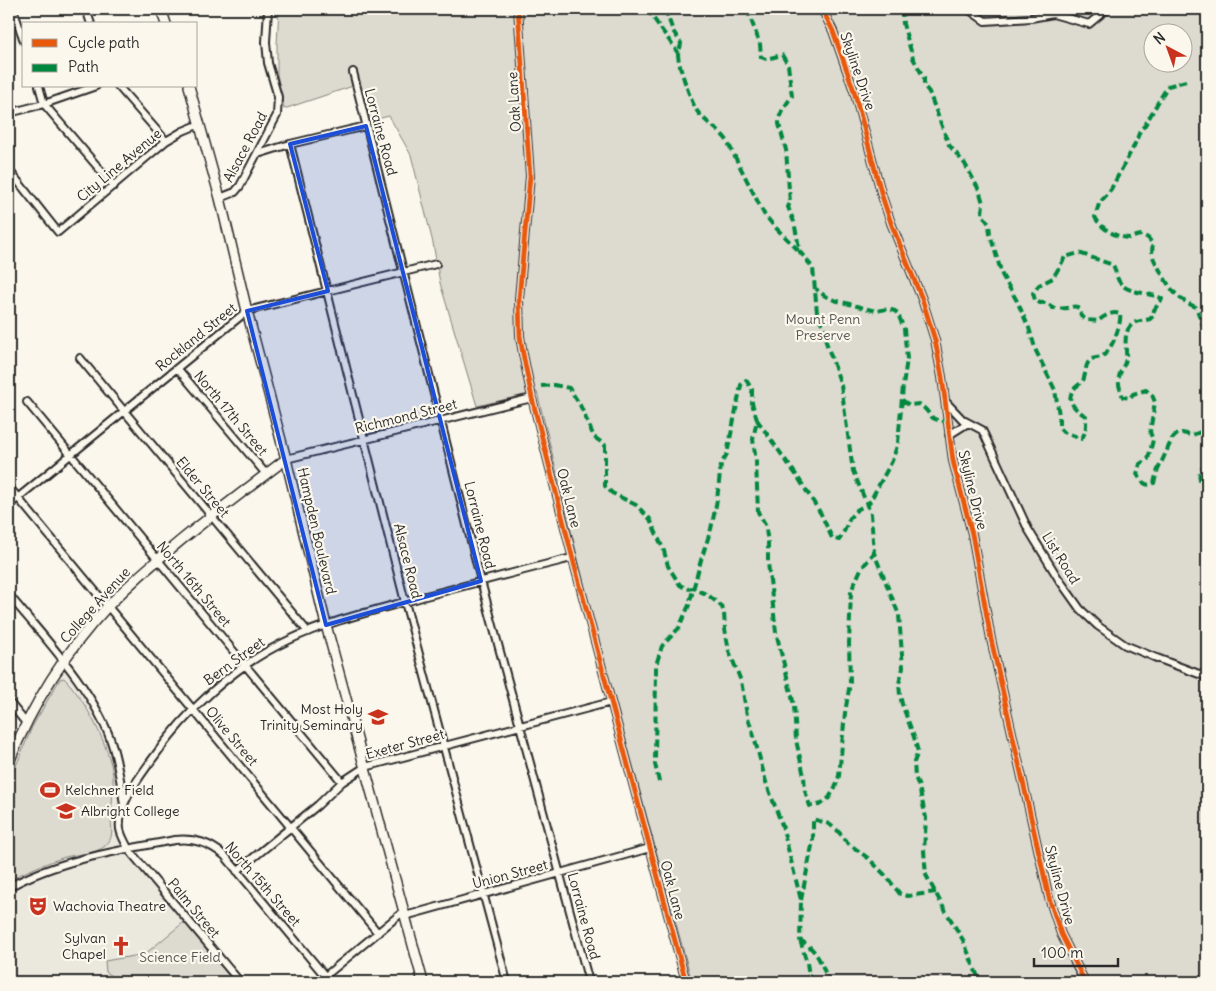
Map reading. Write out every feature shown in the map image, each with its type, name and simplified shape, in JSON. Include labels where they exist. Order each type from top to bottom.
[{"type":"main road","points":[[161,9],[165,22]]},
{"type":"main road","name":"Hampden Boulevard","points":[[189,88],[220,198],[326,625],[423,982]]},
{"type":"main road","name":"College Avenue","points":[[9,762],[26,723],[63,662],[108,607],[142,573],[211,516],[286,459]]},
{"type":"street","points":[[13,9],[22,35]]},
{"type":"street","points":[[86,9],[90,22]]},
{"type":"street","name":"Alsace Road","points":[[220,198],[235,192],[240,186],[277,115],[278,102],[268,63],[266,42],[268,9]]},
{"type":"street","name":"Oak Lane","points":[[518,9],[530,176],[519,314],[523,354],[532,398],[572,558],[686,982]]},
{"type":"street","name":"Skyline Drive","points":[[822,9],[833,31],[854,91],[891,223],[927,315],[938,356],[956,474],[972,534],[991,639],[1049,898],[1061,934],[1085,982]]},
{"type":"street","points":[[968,9],[985,21],[1032,18],[1054,14],[1089,24],[1107,9]]},
{"type":"street","name":"Lorraine Road","points":[[353,72],[481,581],[589,982]]},
{"type":"street","points":[[39,88],[44,104],[114,186]]},
{"type":"street","points":[[9,112],[44,104],[90,88]]},
{"type":"street","points":[[120,88],[166,141]]},
{"type":"street","name":"City Line Avenue","points":[[9,170],[58,232],[166,141],[200,124]]},
{"type":"street","points":[[258,154],[290,144],[366,126]]},
{"type":"street","name":"Alsace Road","points":[[290,144],[405,602],[507,982]]},
{"type":"street","name":"Rockland Street","points":[[9,505],[123,410],[247,311],[436,264]]},
{"type":"street","name":"Elder Street","points":[[80,358],[308,632]]},
{"type":"street","name":"North 17th Street","points":[[177,368],[266,474]]},
{"type":"street","name":"Richmond Street","points":[[286,459],[532,398]]},
{"type":"street","name":"List Road","points":[[945,401],[958,416],[982,430],[1028,529],[1058,578],[1080,609],[1098,626],[1125,645],[1154,658],[1207,677]]},
{"type":"street","name":"North 16th Street","points":[[27,402],[342,782]]},
{"type":"street","points":[[949,435],[968,423]]},
{"type":"street","name":"Olive Street","points":[[9,487],[378,932]]},
{"type":"street","name":"Bern Street","points":[[129,850],[120,830],[120,816],[124,805],[157,752],[193,709],[246,665],[282,644],[326,625],[481,581],[572,558]]},
{"type":"street","points":[[9,595],[92,701],[106,729],[119,770],[124,805]]},
{"type":"street","points":[[9,702],[26,723]]},
{"type":"street","name":"Exeter Street","points":[[237,871],[342,782],[365,767],[611,702]]},
{"type":"street","name":"North 15th Street","points":[[129,850],[188,838],[206,843],[217,849],[330,982]]},
{"type":"street","name":"Union Street","points":[[318,982],[404,913],[483,894],[650,848]]},
{"type":"street","points":[[9,887],[49,869],[129,850]]},
{"type":"street","name":"Palm Street","points":[[129,850],[240,982]]},
{"type":"highlighted area","points":[[366,126],[481,581],[326,625],[247,311],[328,291],[290,144]]},
{"type":"shaded area","name":"Albright College","points":[[63,662],[111,740],[129,850],[240,982],[9,982],[9,772]]},
{"type":"green space","name":"Mount Penn Preserve","points":[[279,9],[1207,9],[1207,982],[692,982],[592,616],[537,392],[477,406],[440,283],[433,243],[411,155],[389,116],[369,121],[359,84],[284,109],[277,74]]},
{"type":"green space","points":[[64,678],[88,711],[102,738],[111,764],[113,786],[112,831],[110,839],[105,846],[97,851],[58,859],[9,880],[9,783],[32,727],[60,679]]},
{"type":"green space","name":"Science Field","points":[[184,922],[234,982],[119,982],[106,972],[105,961],[145,954]]},
{"type":"marked path","points":[[647,9],[678,53]]},
{"type":"marked path","points":[[665,9],[673,31],[681,43],[678,54],[680,66],[694,106],[726,139],[764,214],[800,252]]},
{"type":"marked path","points":[[747,9],[760,44],[761,57],[766,59],[782,55],[788,65],[792,96],[779,118],[786,150],[790,203],[788,207],[794,222],[800,252],[813,268],[817,313],[824,328],[825,339],[841,385],[853,471],[871,514],[874,553],[899,615],[903,668],[899,683],[900,695],[918,752],[914,762],[915,777],[926,818],[924,851],[926,875],[963,940],[980,982]]},
{"type":"marked path","points":[[902,9],[903,24],[913,58],[924,78],[924,86],[929,92],[949,145],[965,164],[979,190],[983,203],[982,214],[989,224],[990,234],[1002,275],[1017,301],[1029,328],[1036,351],[1055,390],[1059,428],[1063,432],[1075,436],[1077,439],[1081,439],[1083,436],[1086,428],[1086,416],[1073,405],[1070,398],[1071,393],[1083,380],[1088,362],[1099,358],[1107,352],[1118,329],[1120,318],[1120,314],[1114,313],[1098,321],[1087,320],[1081,316],[1077,307],[1053,308],[1035,300],[1033,293],[1039,285],[1053,278],[1065,257],[1079,253],[1113,265],[1118,280],[1130,290],[1162,299],[1150,319],[1134,323],[1127,331],[1126,359],[1119,377],[1123,397],[1130,398],[1133,394],[1146,390],[1152,395],[1155,402],[1150,432],[1153,440],[1148,459],[1140,464],[1137,474],[1140,479],[1149,485],[1154,483],[1172,439],[1176,435],[1182,433],[1192,435],[1207,430]]},
{"type":"marked path","points":[[1186,81],[1168,86],[1140,131],[1111,189],[1099,204],[1095,217],[1105,229],[1115,235],[1125,238],[1142,235],[1148,238],[1153,244],[1152,253],[1154,260],[1172,290],[1180,298],[1196,307],[1207,337]]},
{"type":"marked path","points":[[757,420],[797,476],[821,514],[832,538],[839,540],[852,515],[868,505],[892,461],[898,443],[907,359],[904,329],[895,311],[887,309],[876,311],[834,300],[816,289]]},
{"type":"marked path","points":[[659,782],[655,764],[656,665],[662,646],[679,628],[689,605],[711,529],[717,500],[721,464],[727,454],[741,385],[746,380],[752,389],[752,403],[757,420],[753,439],[758,512],[765,524],[768,542],[768,563],[776,632],[794,705],[796,740],[804,776],[805,791],[810,806],[819,805],[829,798],[839,776],[850,683],[851,591],[861,569],[874,553]]},
{"type":"marked path","points":[[541,386],[554,385],[569,388],[580,405],[594,437],[605,445],[605,486],[612,493],[636,505],[650,519],[664,551],[668,566],[680,585],[687,589],[693,588],[708,595],[722,607],[729,651],[741,681],[747,715],[766,782],[782,825],[801,900],[800,940],[815,953],[829,982]]},
{"type":"marked path","points":[[902,400],[909,405],[919,404],[936,420],[948,421]]},
{"type":"marked path","points":[[1207,463],[1200,472],[1201,483],[1207,489]]},
{"type":"marked path","points":[[801,900],[813,841],[813,819],[829,824],[837,830],[849,844],[868,858],[886,876],[900,894],[908,896],[936,892]]},
{"type":"marked path","points":[[800,940],[810,982]]},
{"type":"cycle path","points":[[518,9],[530,176],[519,299],[520,336],[523,354],[532,398],[575,567],[686,982]]},
{"type":"cycle path","points":[[822,9],[833,31],[854,91],[891,223],[922,299],[935,340],[953,461],[972,534],[991,639],[1049,898],[1061,934],[1085,982]]},
{"type":"place","name":"Most Holy Trinity Seminary","points":[[378,717]]},
{"type":"place","name":"Kelchner Field","points":[[50,790]]},
{"type":"place","name":"Albright College","points":[[66,811]]},
{"type":"place","name":"Wachovia Theatre","points":[[38,906]]},
{"type":"place","name":"Sylvan Chapel","points":[[121,946]]}]
